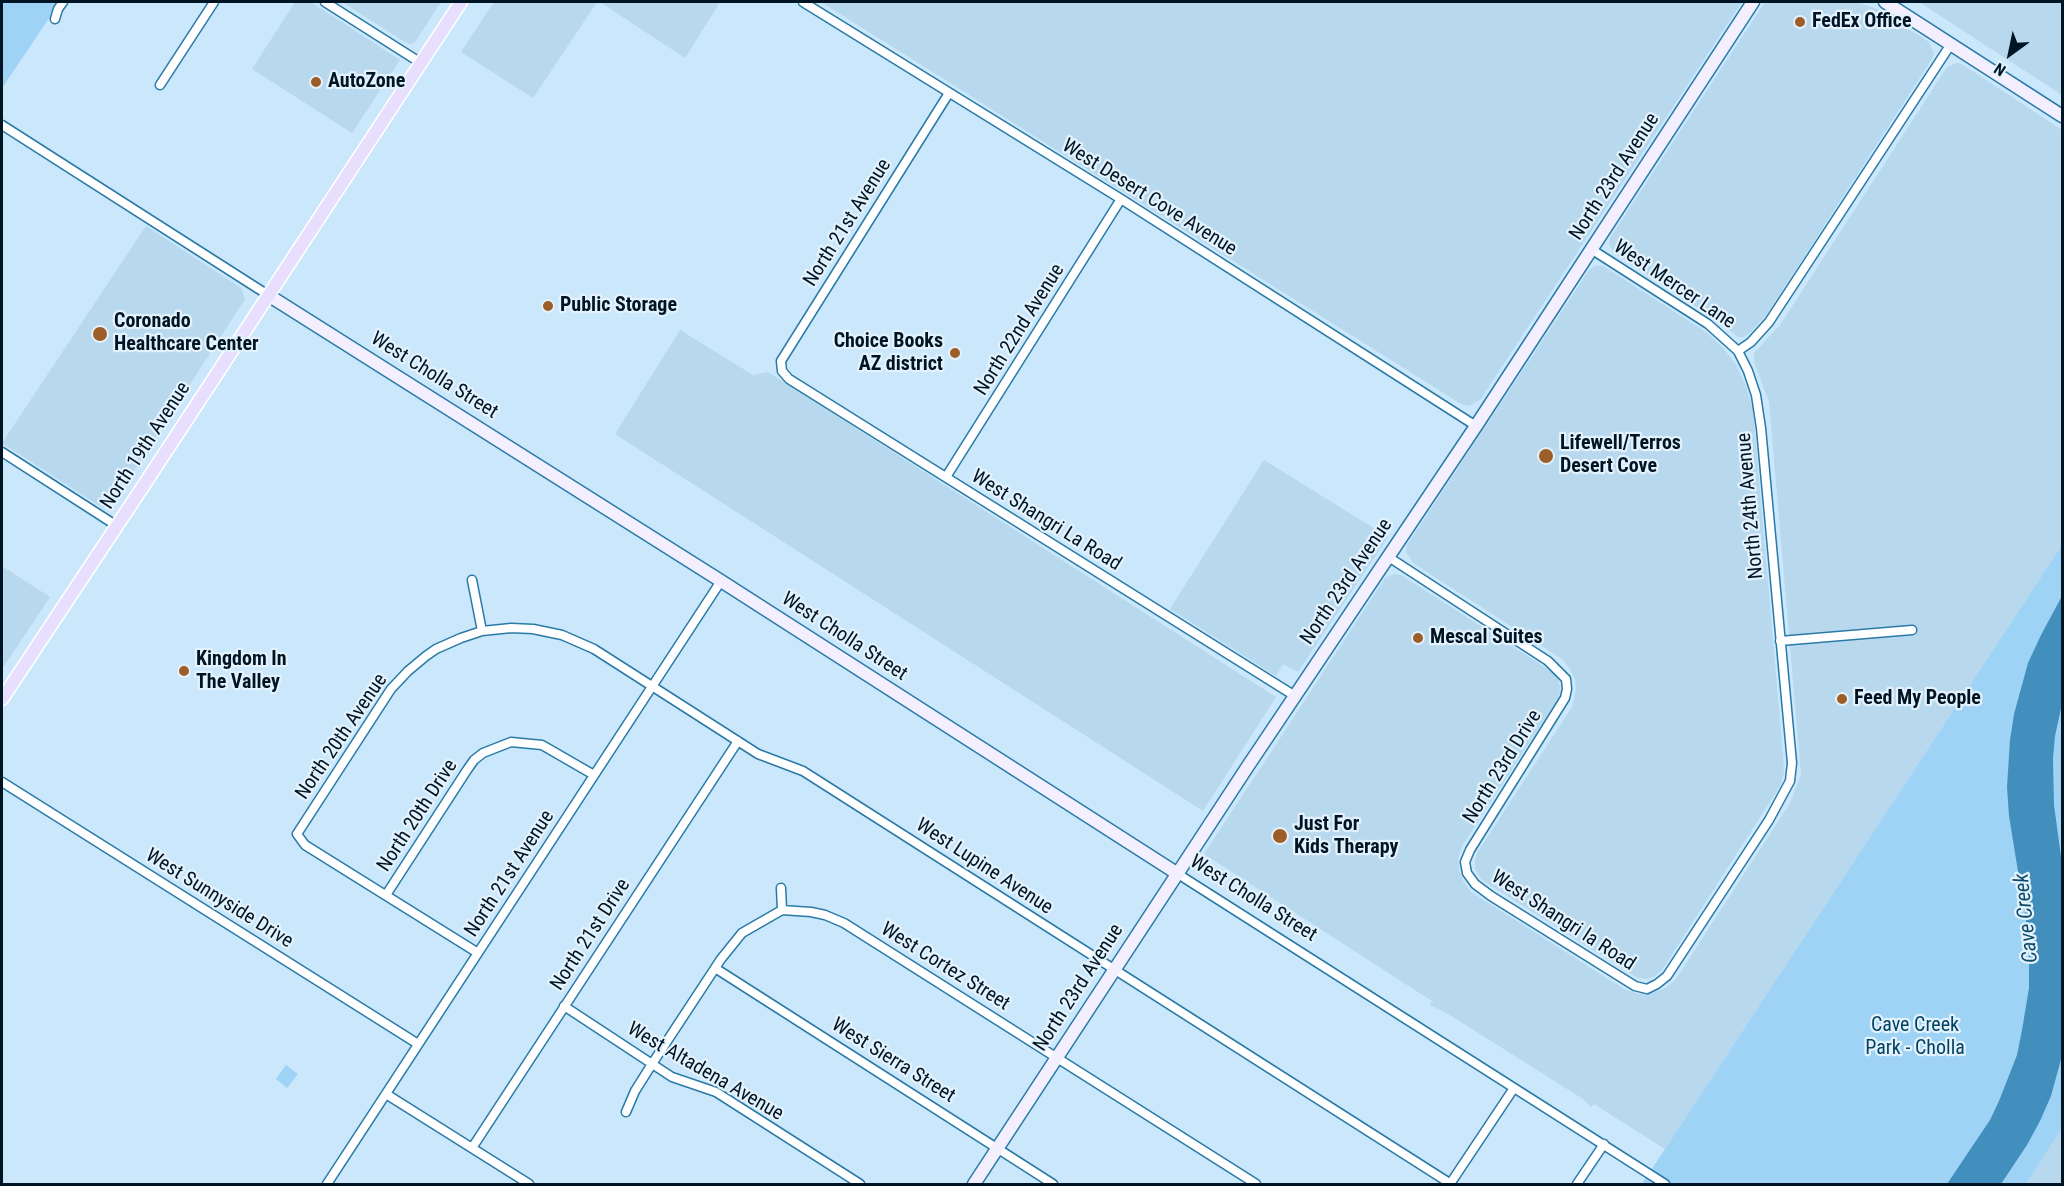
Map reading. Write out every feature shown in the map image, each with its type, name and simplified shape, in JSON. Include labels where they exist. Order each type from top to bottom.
[{"type":"main road","name":"North 19th Avenue","points":[[2,699],[461,2]]},
{"type":"street","points":[[55,19],[63,2]]},
{"type":"street","points":[[160,85],[214,2]]},
{"type":"street","points":[[325,2],[421,63]]},
{"type":"street","name":"West Desert Cove Avenue","points":[[803,2],[1121,199],[1476,426]]},
{"type":"street","name":"North 23rd Avenue","points":[[974,1185],[1387,556],[1476,426],[1753,2]]},
{"type":"street","points":[[1885,2],[2062,116]]},
{"type":"street","points":[[1738,351],[1751,342],[1769,322],[1951,44]]},
{"type":"street","name":"North 21st Avenue","points":[[782,371],[781,361],[949,93]]},
{"type":"street","name":"West Cholla Street","points":[[2,124],[1665,1185]]},
{"type":"street","name":"North 22nd Avenue","points":[[946,477],[1121,199]]},
{"type":"street","name":"West Mercer Lane","points":[[1591,249],[1708,324],[1738,351]]},
{"type":"street","name":"North 24th Avenue","points":[[1647,989],[1666,976],[1769,820],[1790,781],[1792,763],[1761,428],[1756,395],[1749,371],[1738,351]]},
{"type":"street","name":"West Shangri La Road","points":[[782,371],[789,379],[1295,696]]},
{"type":"street","points":[[2,452],[117,526]]},
{"type":"street","name":"North 23rd Drive","points":[[1387,556],[1548,661],[1566,679],[1565,698],[1470,850],[1465,862],[1467,873]]},
{"type":"street","points":[[472,580],[482,632]]},
{"type":"street","name":"North 21st Avenue","points":[[329,1184],[721,581]]},
{"type":"street","name":"West Lupine Avenue","points":[[482,632],[511,628],[533,629],[562,635],[594,649],[758,754],[803,771],[1451,1184]]},
{"type":"street","points":[[1780,640],[1912,630]]},
{"type":"street","name":"North 20th Avenue","points":[[386,895],[305,845],[297,834],[391,689],[408,671],[436,649],[482,632]]},
{"type":"street","name":"North 21st Drive","points":[[472,1148],[738,741]]},
{"type":"street","name":"North 20th Drive","points":[[386,895],[474,760],[483,753],[512,742],[542,745],[594,775]]},
{"type":"street","name":"West Sunnyside Drive","points":[[2,782],[418,1044]]},
{"type":"street","name":"West Shangri la Road","points":[[1467,873],[1475,884],[1491,896],[1635,986],[1647,989]]},
{"type":"street","points":[[626,1112],[635,1091],[652,1064],[715,968],[742,933],[782,910],[781,888]]},
{"type":"street","points":[[386,895],[478,953]]},
{"type":"street","name":"West Cortez Street","points":[[782,910],[825,915],[844,923],[1256,1185]]},
{"type":"street","name":"West Sierra Street","points":[[715,968],[1053,1185]]},
{"type":"street","name":"West Altadena Avenue","points":[[564,1006],[672,1077],[716,1092],[860,1185]]},
{"type":"street","points":[[1451,1184],[1514,1088]]},
{"type":"street","points":[[386,1094],[529,1185]]},
{"type":"street","points":[[1577,1185],[1604,1144]]},
{"type":"shaded area","points":[[295,2],[311,2],[400,60],[352,133],[252,69]]},
{"type":"shaded area","points":[[342,2],[441,2],[415,42],[411,44]]},
{"type":"shaded area","points":[[494,2],[597,2],[533,98],[461,52]]},
{"type":"shaded area","points":[[600,2],[720,2],[685,58]]},
{"type":"shaded area","points":[[821,2],[1742,2],[1480,400],[1468,406],[1461,404]]},
{"type":"shaded area","points":[[1765,2],[1857,2],[1877,9],[1929,42],[1934,53],[1767,314],[1751,332],[1744,337],[1738,337],[1714,318],[1614,253],[1609,244],[1610,238]]},
{"type":"shaded area","points":[[1919,2],[2062,2],[2062,95]]},
{"type":"shaded area","points":[[1957,63],[1962,64],[2062,130],[2062,545],[1665,1149],[1594,1104],[1591,1107],[1583,1099],[1445,1012],[1430,1005],[1432,1001],[1204,854],[1385,578],[1394,574],[1401,575],[1551,671],[1558,679],[1560,688],[1559,697],[1462,846],[1458,859],[1463,881],[1471,892],[1624,989],[1638,994],[1655,992],[1666,988],[1676,979],[1790,803],[1801,774],[1769,402],[1754,362],[1754,353],[1780,325],[1947,67]]},
{"type":"shaded area","points":[[146,226],[241,288],[245,299],[112,505],[103,508],[2,443]]},
{"type":"shaded area","points":[[1595,266],[1603,266],[1706,332],[1724,349],[1736,365],[1746,386],[1753,410],[1783,755],[1784,772],[1775,794],[1662,970],[1654,977],[1646,979],[1636,977],[1482,880],[1476,871],[1477,853],[1572,707],[1576,689],[1575,679],[1562,659],[1413,563],[1406,552],[1407,545],[1589,270]]},
{"type":"shaded area","points":[[680,330],[753,375],[768,372],[1276,697],[1203,811],[615,434]]},
{"type":"shaded area","points":[[1264,460],[1388,537],[1298,672],[1283,664],[1276,676],[1170,609]]},
{"type":"shaded area","points":[[2,566],[50,597],[2,669]]},
{"type":"shaded area","points":[[2062,1128],[2062,1184],[2026,1184]]},
{"type":"green space","points":[[2,2],[60,2],[2,88]]},
{"type":"green space","name":"Cave Creek Park - Cholla","points":[[2062,545],[2062,1128],[2026,1184],[1642,1184]]},
{"type":"green space","points":[[286,1065],[298,1074],[287,1088],[276,1079]]},
{"type":"water","name":"Cave Creek","points":[[2062,596],[2062,704],[2053,759],[2054,805],[2062,864],[2062,1056],[2051,1096],[2040,1121],[2001,1184],[1947,1184],[1990,1120],[2017,1055],[2022,1030],[2029,988],[2029,939],[2009,816],[2007,787],[2010,740],[2014,714],[2028,663]]},
{"type":"place","name":"FedEx Office","points":[[1800,22]]},
{"type":"place","name":"AutoZone","points":[[316,82]]},
{"type":"place","name":"Public Storage","points":[[548,306]]},
{"type":"place","name":"Coronado Healthcare Center","points":[[100,334]]},
{"type":"place","name":"Choice Books AZ district","points":[[955,353]]},
{"type":"place","name":"Lifewell/Terros Desert Cove","points":[[1546,456]]},
{"type":"place","name":"Mescal Suites","points":[[1418,638]]},
{"type":"place","name":"Kingdom In The Valley","points":[[184,671]]},
{"type":"place","name":"Feed My People","points":[[1842,699]]},
{"type":"place","name":"Just For Kids Therapy","points":[[1280,836]]}]
